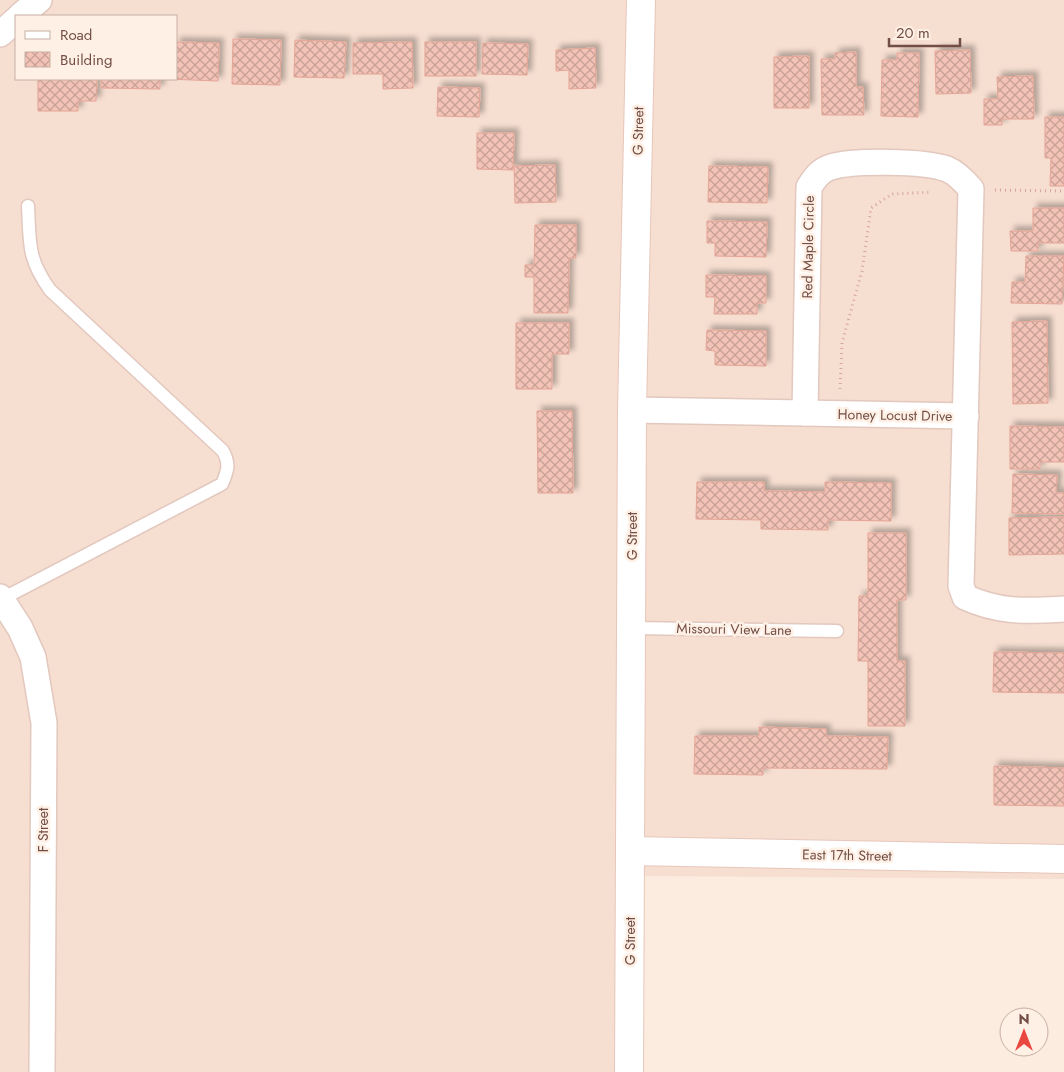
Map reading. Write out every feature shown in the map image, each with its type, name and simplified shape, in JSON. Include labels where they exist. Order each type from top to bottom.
[{"type":"main road","name":"G Street","points":[[629,1072],[632,410],[641,0]]},
{"type":"main road","name":"East 17th Street","points":[[630,851],[1064,859]]},
{"type":"street","points":[[21,15],[39,0]]},
{"type":"street","points":[[0,34],[15,21]]},
{"type":"street","name":"Red Maple Circle","points":[[804,413],[809,187],[817,175],[830,167],[852,163],[921,164],[948,170],[964,181],[971,190]]},
{"type":"street","points":[[966,416],[971,190]]},
{"type":"street","name":"Honey Locust Drive","points":[[632,410],[966,416],[961,586],[965,597],[986,607],[1010,611],[1064,610]]},
{"type":"street","name":"F Street","points":[[1,598],[20,628],[33,657],[44,723],[42,1072]]},
{"type":"lane","points":[[1,598],[222,484],[229,468],[228,460],[223,451],[50,290],[36,271],[31,257],[28,206]]},
{"type":"lane","name":"Missouri View Lane","points":[[631,628],[837,630]]},
{"type":"path","points":[[839,414],[842,343],[862,271],[871,208],[892,194],[971,190],[1064,191]]},
{"type":"shaded area","points":[[0,0],[1064,0],[1064,879],[643,876],[642,1072],[0,1072]]},
{"type":"building","points":[[233,39],[281,40],[280,85],[232,84]]},
{"type":"building","points":[[295,40],[346,42],[344,78],[294,77]]},
{"type":"building","points":[[178,42],[219,43],[218,81],[178,79]]},
{"type":"building","points":[[412,42],[413,88],[383,89],[383,74],[353,74],[353,43]]},
{"type":"building","points":[[425,42],[476,42],[476,76],[425,76]]},
{"type":"building","points":[[483,43],[528,44],[527,75],[482,74]]},
{"type":"building","points":[[595,48],[596,88],[569,89],[569,70],[556,71],[556,50]]},
{"type":"building","points":[[970,50],[971,93],[936,94],[935,51]]},
{"type":"building","points":[[856,52],[856,87],[863,87],[864,115],[822,115],[821,59],[835,59],[835,53]]},
{"type":"building","points":[[897,53],[919,53],[918,117],[881,116],[882,60],[897,60]]},
{"type":"building","points":[[809,56],[809,108],[774,108],[774,57]]},
{"type":"building","points":[[1033,76],[1034,119],[1002,119],[1002,125],[984,125],[984,99],[998,99],[997,77]]},
{"type":"building","points":[[38,80],[97,80],[96,101],[78,101],[78,111],[38,111]]},
{"type":"building","points":[[101,80],[160,80],[160,89],[101,88]]},
{"type":"building","points":[[438,87],[480,88],[479,117],[437,116]]},
{"type":"building","points":[[1045,117],[1064,117],[1064,186],[1050,186],[1051,158],[1045,158]]},
{"type":"building","points":[[477,133],[514,133],[513,170],[477,169]]},
{"type":"building","points":[[555,165],[556,202],[515,203],[514,166]]},
{"type":"building","points":[[709,166],[768,167],[767,203],[708,202]]},
{"type":"building","points":[[1033,208],[1064,208],[1064,243],[1038,243],[1038,251],[1011,251],[1010,231],[1033,231]]},
{"type":"building","points":[[707,221],[767,222],[766,257],[715,256],[715,243],[707,243]]},
{"type":"building","points":[[535,225],[576,225],[576,258],[569,258],[568,313],[534,313],[534,277],[525,277],[525,265],[534,265]]},
{"type":"building","points":[[1026,256],[1064,256],[1062,304],[1011,303],[1012,282],[1025,282]]},
{"type":"building","points":[[706,275],[766,276],[766,303],[757,303],[757,314],[714,314],[715,297],[706,297]]},
{"type":"building","points":[[1047,321],[1048,403],[1013,404],[1012,322]]},
{"type":"building","points":[[516,323],[569,323],[569,354],[552,354],[552,389],[516,389]]},
{"type":"building","points":[[707,330],[766,331],[766,366],[715,365],[715,351],[706,350]]},
{"type":"building","points":[[537,411],[572,411],[573,493],[538,493]]},
{"type":"building","points":[[1010,426],[1064,427],[1064,462],[1040,462],[1040,469],[1010,469]]},
{"type":"building","points":[[1013,474],[1057,475],[1056,493],[1064,493],[1064,514],[1012,513]]},
{"type":"building","points":[[697,482],[764,482],[764,491],[825,492],[825,482],[891,483],[891,521],[828,520],[828,530],[761,529],[761,520],[696,519]]},
{"type":"building","points":[[1064,517],[1064,554],[1009,555],[1009,518]]},
{"type":"building","points":[[868,533],[906,533],[906,600],[897,600],[897,661],[905,661],[905,726],[868,726],[868,661],[858,661],[859,596],[868,596]]},
{"type":"building","points":[[994,652],[1064,653],[1064,693],[993,692]]},
{"type":"building","points":[[759,727],[826,729],[826,736],[888,737],[887,769],[763,768],[763,775],[694,774],[695,736],[759,736]]},
{"type":"building","points":[[994,766],[1064,768],[1064,806],[994,805]]}]
